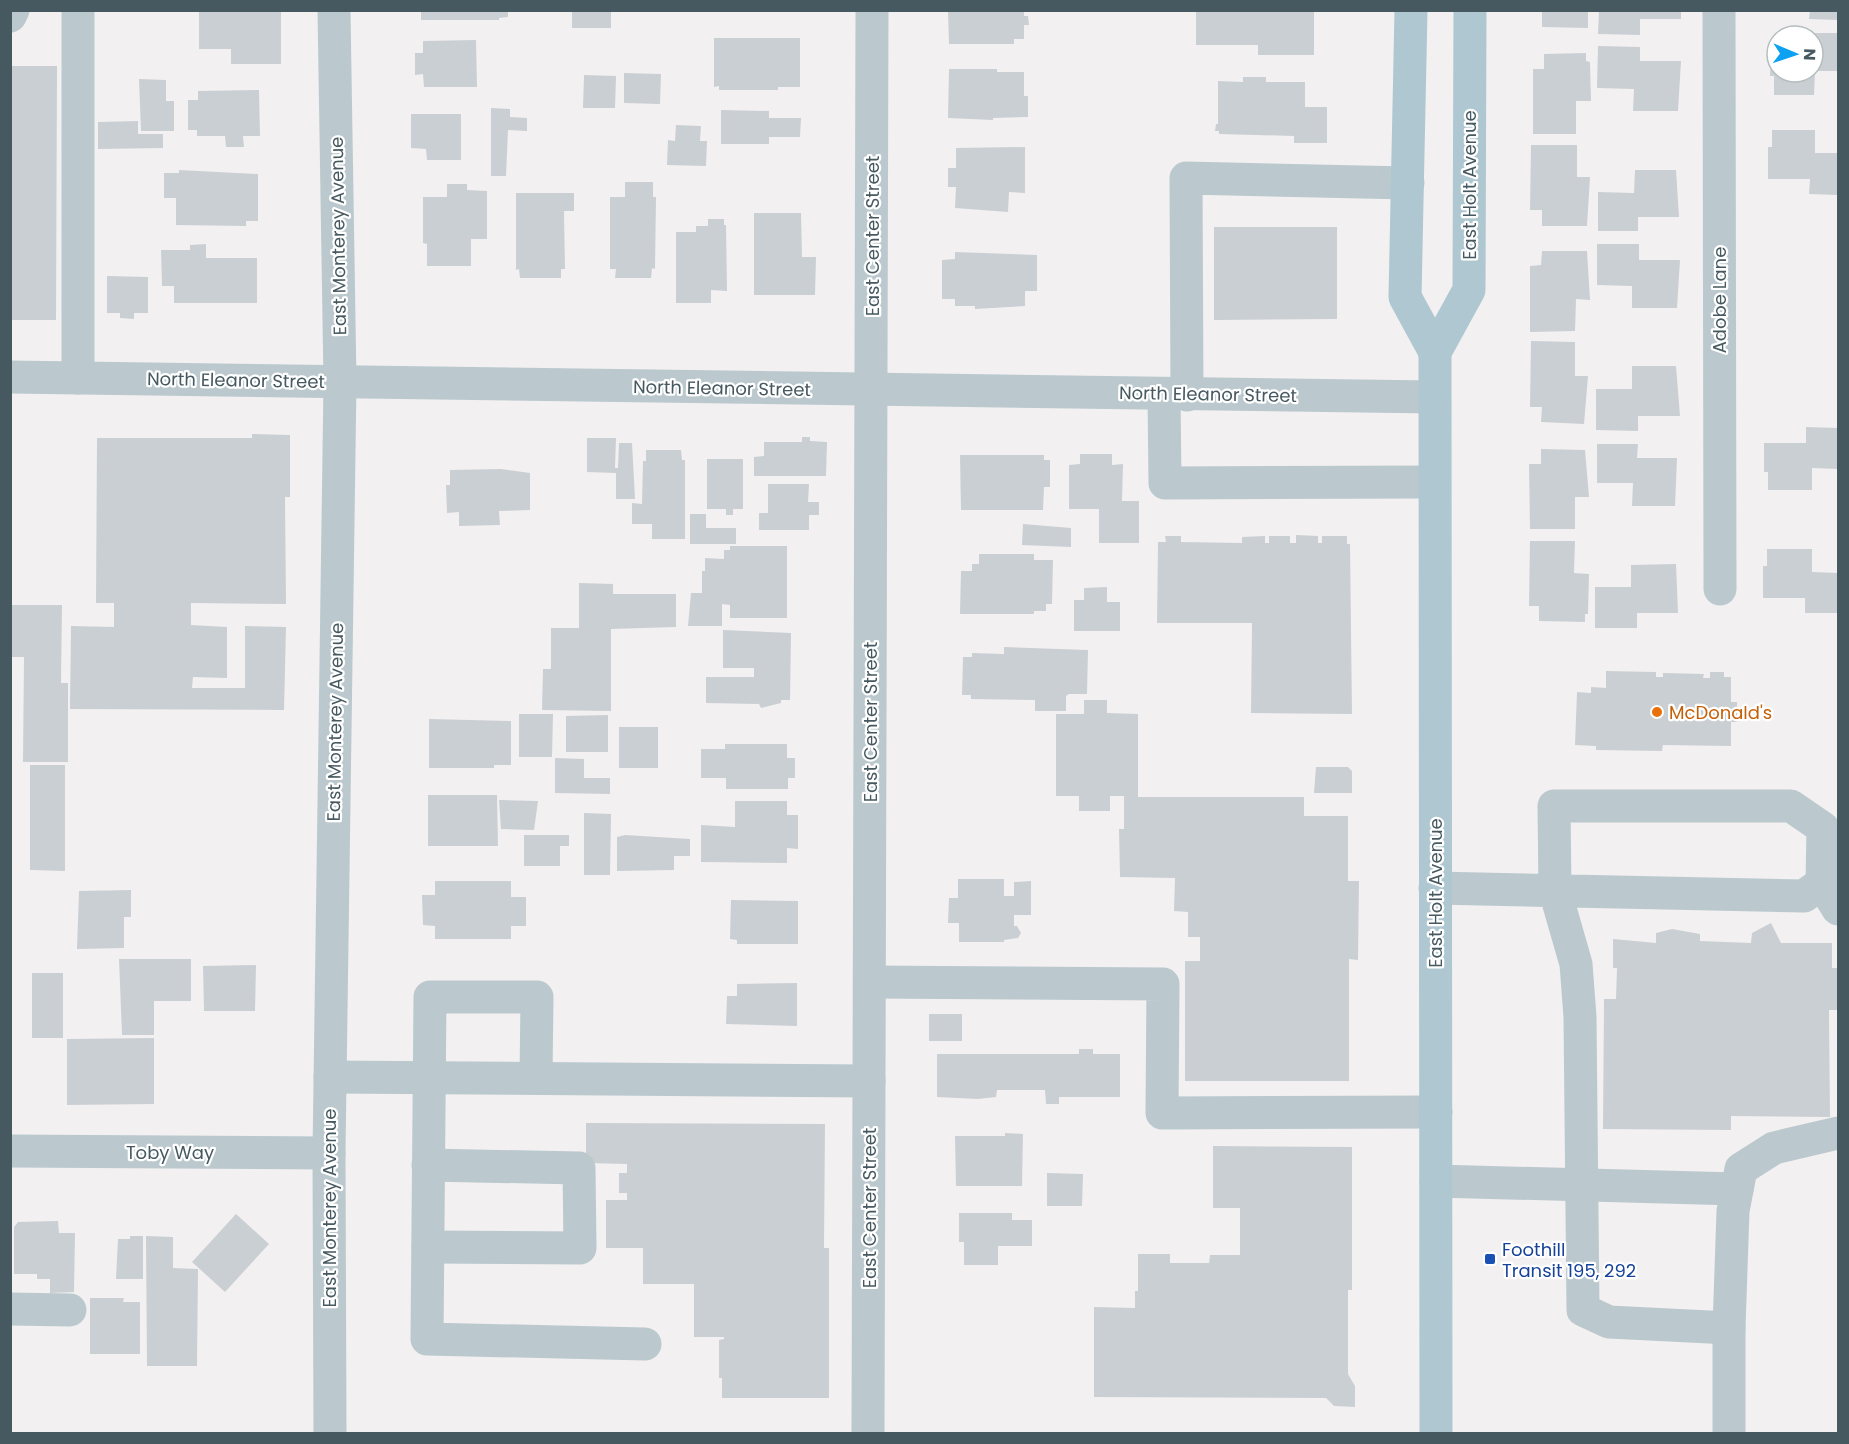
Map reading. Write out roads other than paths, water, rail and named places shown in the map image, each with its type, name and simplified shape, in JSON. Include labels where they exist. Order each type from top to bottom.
[{"type":"main road","name":"East Holt Avenue","points":[[1411,10],[1405,297],[1435,352]]},
{"type":"main road","name":"East Holt Avenue","points":[[1436,1434],[1435,352],[1469,290],[1470,10]]},
{"type":"street","points":[[10,16],[14,10]]},
{"type":"street","points":[[78,10],[78,378]]},
{"type":"street","name":"East Monterey Avenue","points":[[330,1434],[329,1153],[340,382],[334,10]]},
{"type":"street","name":"East Center Street","points":[[868,1434],[872,10]]},
{"type":"street","name":"Adobe Lane","points":[[1719,10],[1720,589]]},
{"type":"street","points":[[1408,183],[1186,178],[1175,394],[1165,483],[1434,482]]},
{"type":"street","name":"North Eleanor Street","points":[[10,377],[1434,397]]},
{"type":"street","points":[[1435,888],[1555,891],[1830,896],[1823,828],[1791,806],[1554,806],[1555,891],[1576,964],[1580,1017],[1583,1310],[1609,1322],[1729,1328]]},
{"type":"street","points":[[870,982],[1163,984],[1162,1113],[1436,1113]]},
{"type":"street","points":[[536,1078],[537,997],[430,997],[427,1339],[645,1344]]},
{"type":"street","points":[[330,1077],[869,1081]]},
{"type":"street","points":[[1729,1434],[1729,1328],[1733,1211],[1741,1169],[1773,1148],[1839,1133]]},
{"type":"street","name":"Toby Way","points":[[10,1151],[329,1153]]},
{"type":"street","points":[[428,1165],[579,1168],[580,1248],[428,1247]]},
{"type":"street","points":[[1436,1180],[1737,1188]]},
{"type":"street","points":[[10,1309],[70,1310]]},
{"type":"place","name":"McDonald's","points":[[1657,712]]},
{"type":"place","name":"Foothill Transit 195, 292","points":[[1490,1259]]}]
